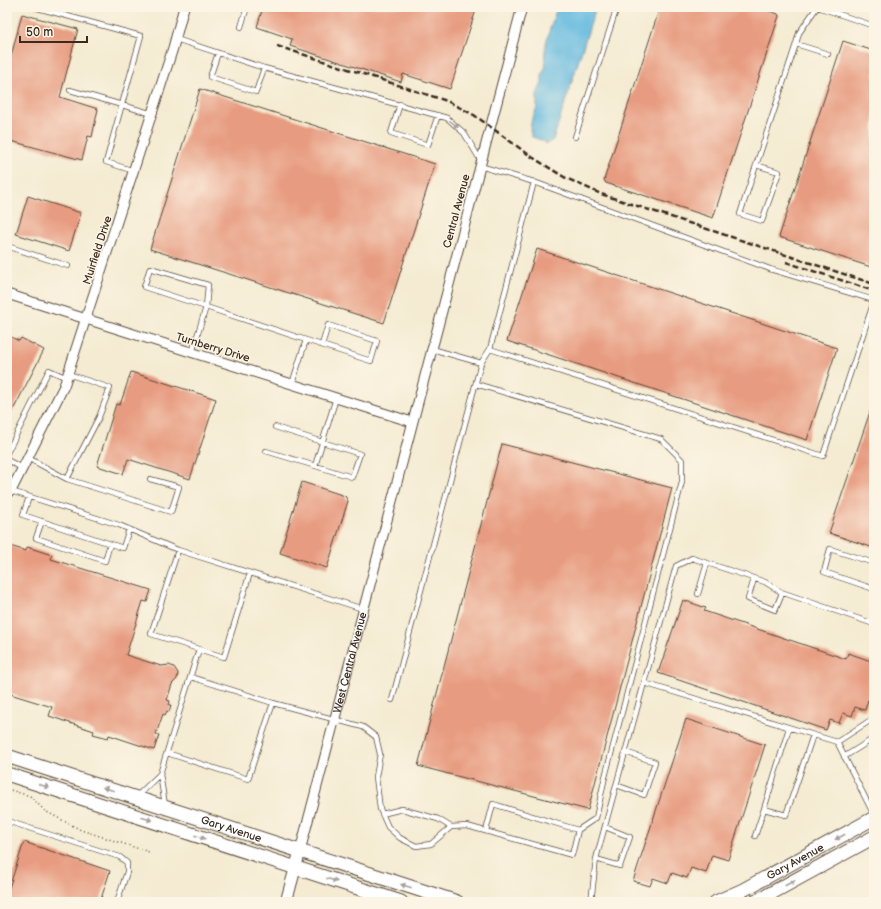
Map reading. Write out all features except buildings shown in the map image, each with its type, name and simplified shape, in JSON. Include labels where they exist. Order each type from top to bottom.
[{"type":"main road","name":"Gary Avenue","points":[[7,757],[457,902]]},
{"type":"main road","name":"Gary Avenue","points":[[7,774],[401,902]]},
{"type":"main road","name":"Gary Avenue","points":[[716,902],[742,890],[874,818]]},
{"type":"main road","name":"Gary Avenue","points":[[755,902],[874,837]]},
{"type":"street","name":"Muirfield Drive","points":[[9,490],[51,415],[68,376],[176,39],[184,7]]},
{"type":"street","name":"Central Avenue","points":[[412,422],[522,7]]},
{"type":"street","name":"Turnberry Drive","points":[[7,294],[412,422]]},
{"type":"street","name":"West Central Avenue","points":[[286,902],[412,422]]},
{"type":"lane","points":[[34,7],[141,36],[106,162],[134,171]]},
{"type":"lane","points":[[241,27],[247,7]]},
{"type":"lane","points":[[576,137],[617,7]]},
{"type":"lane","points":[[756,165],[779,172],[762,221],[740,214],[799,33],[817,7],[874,26]]},
{"type":"lane","points":[[176,39],[264,68],[447,118],[457,125],[464,133],[481,164],[770,269],[874,300],[823,456],[490,349]]},
{"type":"lane","points":[[796,44],[828,54]]},
{"type":"lane","points":[[218,53],[210,77],[256,92],[264,68]]},
{"type":"lane","points":[[70,90],[152,114]]},
{"type":"lane","points":[[400,104],[391,132],[428,145],[438,115]]},
{"type":"lane","points":[[392,700],[481,363],[490,349],[534,182]]},
{"type":"lane","points":[[7,246],[68,266]]},
{"type":"lane","points":[[192,353],[206,307],[208,285],[150,268],[144,288],[206,307],[306,340],[371,361],[378,341],[328,325],[322,345]]},
{"type":"lane","points":[[292,384],[306,340]]},
{"type":"lane","points":[[432,349],[481,363]]},
{"type":"lane","points":[[7,453],[49,370],[110,388],[99,417],[67,479]]},
{"type":"lane","points":[[382,814],[402,808],[438,819],[451,827],[467,826],[572,855],[578,830],[596,818],[604,780],[682,482],[682,460],[661,439],[476,384]]},
{"type":"lane","points":[[315,466],[336,398]]},
{"type":"lane","points":[[266,450],[352,477],[360,454],[275,427]]},
{"type":"lane","points":[[28,458],[67,479],[171,512],[179,487],[150,479]]},
{"type":"lane","points":[[7,460],[22,468]]},
{"type":"lane","points":[[9,490],[129,529],[178,550],[363,609]]},
{"type":"lane","points":[[29,497],[23,515],[110,544],[123,548],[129,529]]},
{"type":"lane","points":[[42,521],[36,538],[104,561],[110,544]]},
{"type":"lane","points":[[874,563],[830,549],[824,572],[874,589]]},
{"type":"lane","points":[[178,550],[151,634],[224,657],[250,573]]},
{"type":"lane","points":[[590,902],[596,859],[676,566],[692,558],[765,582],[782,593],[874,624]]},
{"type":"lane","points":[[698,594],[707,563]]},
{"type":"lane","points":[[754,579],[748,599],[775,610],[782,593]]},
{"type":"lane","points":[[135,798],[160,774],[199,649]]},
{"type":"lane","points":[[191,677],[272,703],[363,727],[376,737],[380,754],[376,777],[382,814],[388,827],[400,838],[416,846],[431,844],[451,827]]},
{"type":"lane","points":[[644,683],[837,742],[874,815]]},
{"type":"lane","points":[[167,753],[248,779],[272,703]]},
{"type":"lane","points":[[837,742],[874,718]]},
{"type":"lane","points":[[755,836],[789,728]]},
{"type":"lane","points":[[764,809],[786,815],[813,735]]},
{"type":"lane","points":[[844,757],[874,738]]},
{"type":"lane","points":[[616,785],[644,795],[655,762],[625,752]]},
{"type":"lane","points":[[160,774],[166,808]]},
{"type":"lane","points":[[486,831],[493,804],[578,830]]},
{"type":"lane","points":[[7,821],[120,857],[127,863],[127,872],[117,902]]},
{"type":"lane","points":[[596,859],[620,866],[630,837],[605,827]]},
{"type":"path","points":[[7,789],[30,796],[45,811],[80,830],[149,852]]},
{"type":"water","points":[[557,7],[596,7],[553,140],[546,144],[544,141],[532,137],[530,129],[532,118],[537,108],[537,94],[542,83],[542,74],[546,66],[546,44]]},
{"type":"railway","points":[[277,46],[447,101],[474,115],[532,157],[564,177],[601,194],[874,284]]},
{"type":"railway","points":[[786,262],[874,291]]}]
